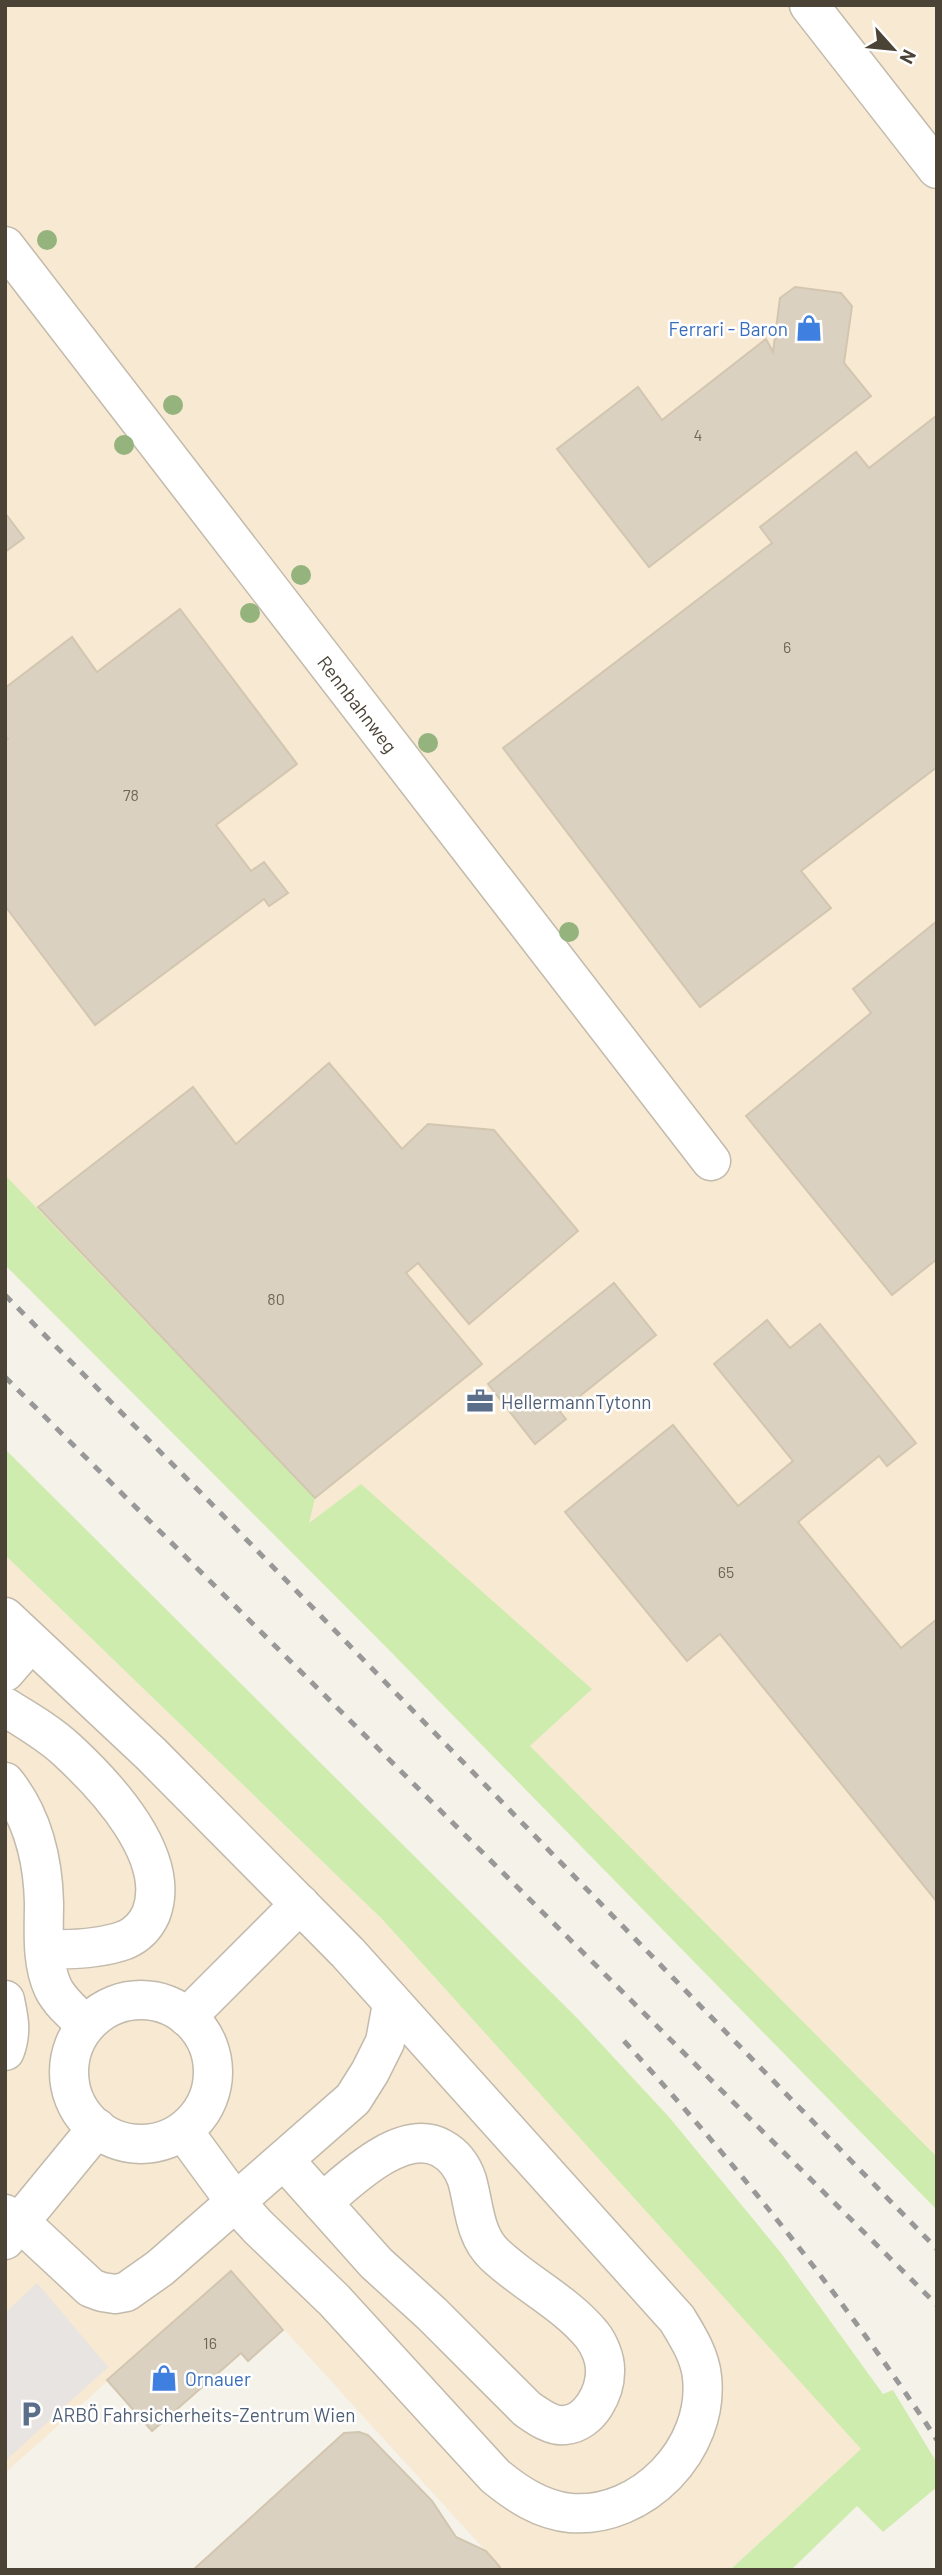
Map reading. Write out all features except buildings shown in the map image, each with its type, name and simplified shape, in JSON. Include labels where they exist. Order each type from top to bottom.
[{"type":"street","points":[[809,5],[937,169]]},
{"type":"street","name":"Rennbahnweg","points":[[5,246],[711,1161]]},
{"type":"street","points":[[5,1672],[18,1630],[151,1754],[348,1953],[677,2319],[691,2342],[702,2376],[702,2391],[697,2427],[675,2466],[656,2484],[608,2510],[587,2513],[552,2510],[530,2501],[495,2476],[334,2300],[257,2227],[184,2132]]},
{"type":"street","points":[[5,1707],[66,1748],[111,1797],[136,1832],[153,1867],[156,1882],[156,1895],[148,1922],[127,1939],[72,1950],[45,1949]]},
{"type":"street","points":[[5,1782],[23,1808],[38,1849],[48,1973],[54,1989],[69,2010],[85,2024]]},
{"type":"street","points":[[187,2017],[300,1904]]},
{"type":"street","points":[[5,2000],[10,2030],[5,2050]]},
{"type":"street","points":[[135,2000],[160,2002],[187,2017],[207,2043],[213,2068],[212,2088],[201,2112],[184,2132],[148,2145],[123,2143],[83,2117],[74,2102],[68,2075],[71,2049],[85,2024],[100,2011],[135,2000]]},
{"type":"street","points":[[97,2128],[10,2225],[91,2288],[115,2294],[126,2292],[138,2285],[285,2161],[353,2099],[385,2042],[392,2004]]},
{"type":"street","points":[[285,2161],[322,2203],[376,2263],[432,2314],[527,2409],[565,2426],[578,2421],[597,2402],[603,2388],[606,2368],[592,2336],[575,2318],[493,2253],[478,2228],[466,2178],[450,2153],[436,2145],[422,2143],[406,2146],[384,2155],[363,2169],[322,2203]]},
{"type":"street","points":[[334,2300],[376,2263]]},
{"type":"shaded area","points":[[5,5],[937,5],[937,2157],[5,1218]]},
{"type":"shaded area","points":[[5,1555],[382,1919],[862,2449],[730,2570],[503,2570],[231,2271],[5,2473]]},
{"type":"shaded area","name":"ARBÖ Fahrsicherheits-Zentrum Wien","points":[[37,2283],[108,2367],[5,2461],[5,2313]]},
{"type":"green space","points":[[5,1175],[315,1498],[309,1523],[361,1484],[592,1689],[530,1746],[937,2157],[937,2210],[390,1651],[5,1265]]},
{"type":"green space","points":[[5,1449],[578,2019],[669,2117],[781,2253],[883,2394],[893,2390],[937,2463],[937,2487],[883,2532],[857,2506],[791,2570],[730,2570],[861,2449],[382,1919],[5,1555]]},
{"type":"railway","points":[[5,1295],[937,2249]]},
{"type":"railway","points":[[5,1377],[937,2305]]},
{"type":"railway","points":[[624,2041],[708,2136],[788,2234],[865,2335],[937,2440]]},
{"type":"place","name":"Ferrari - Baron","points":[[809,328]]},
{"type":"place","name":"HellermannTytonn","points":[[480,1401]]},
{"type":"place","name":"Ornauer","points":[[164,2378]]},
{"type":"place","name":"ARBÖ Fahrsicherheits-Zentrum Wien","points":[[31,2414]]}]
